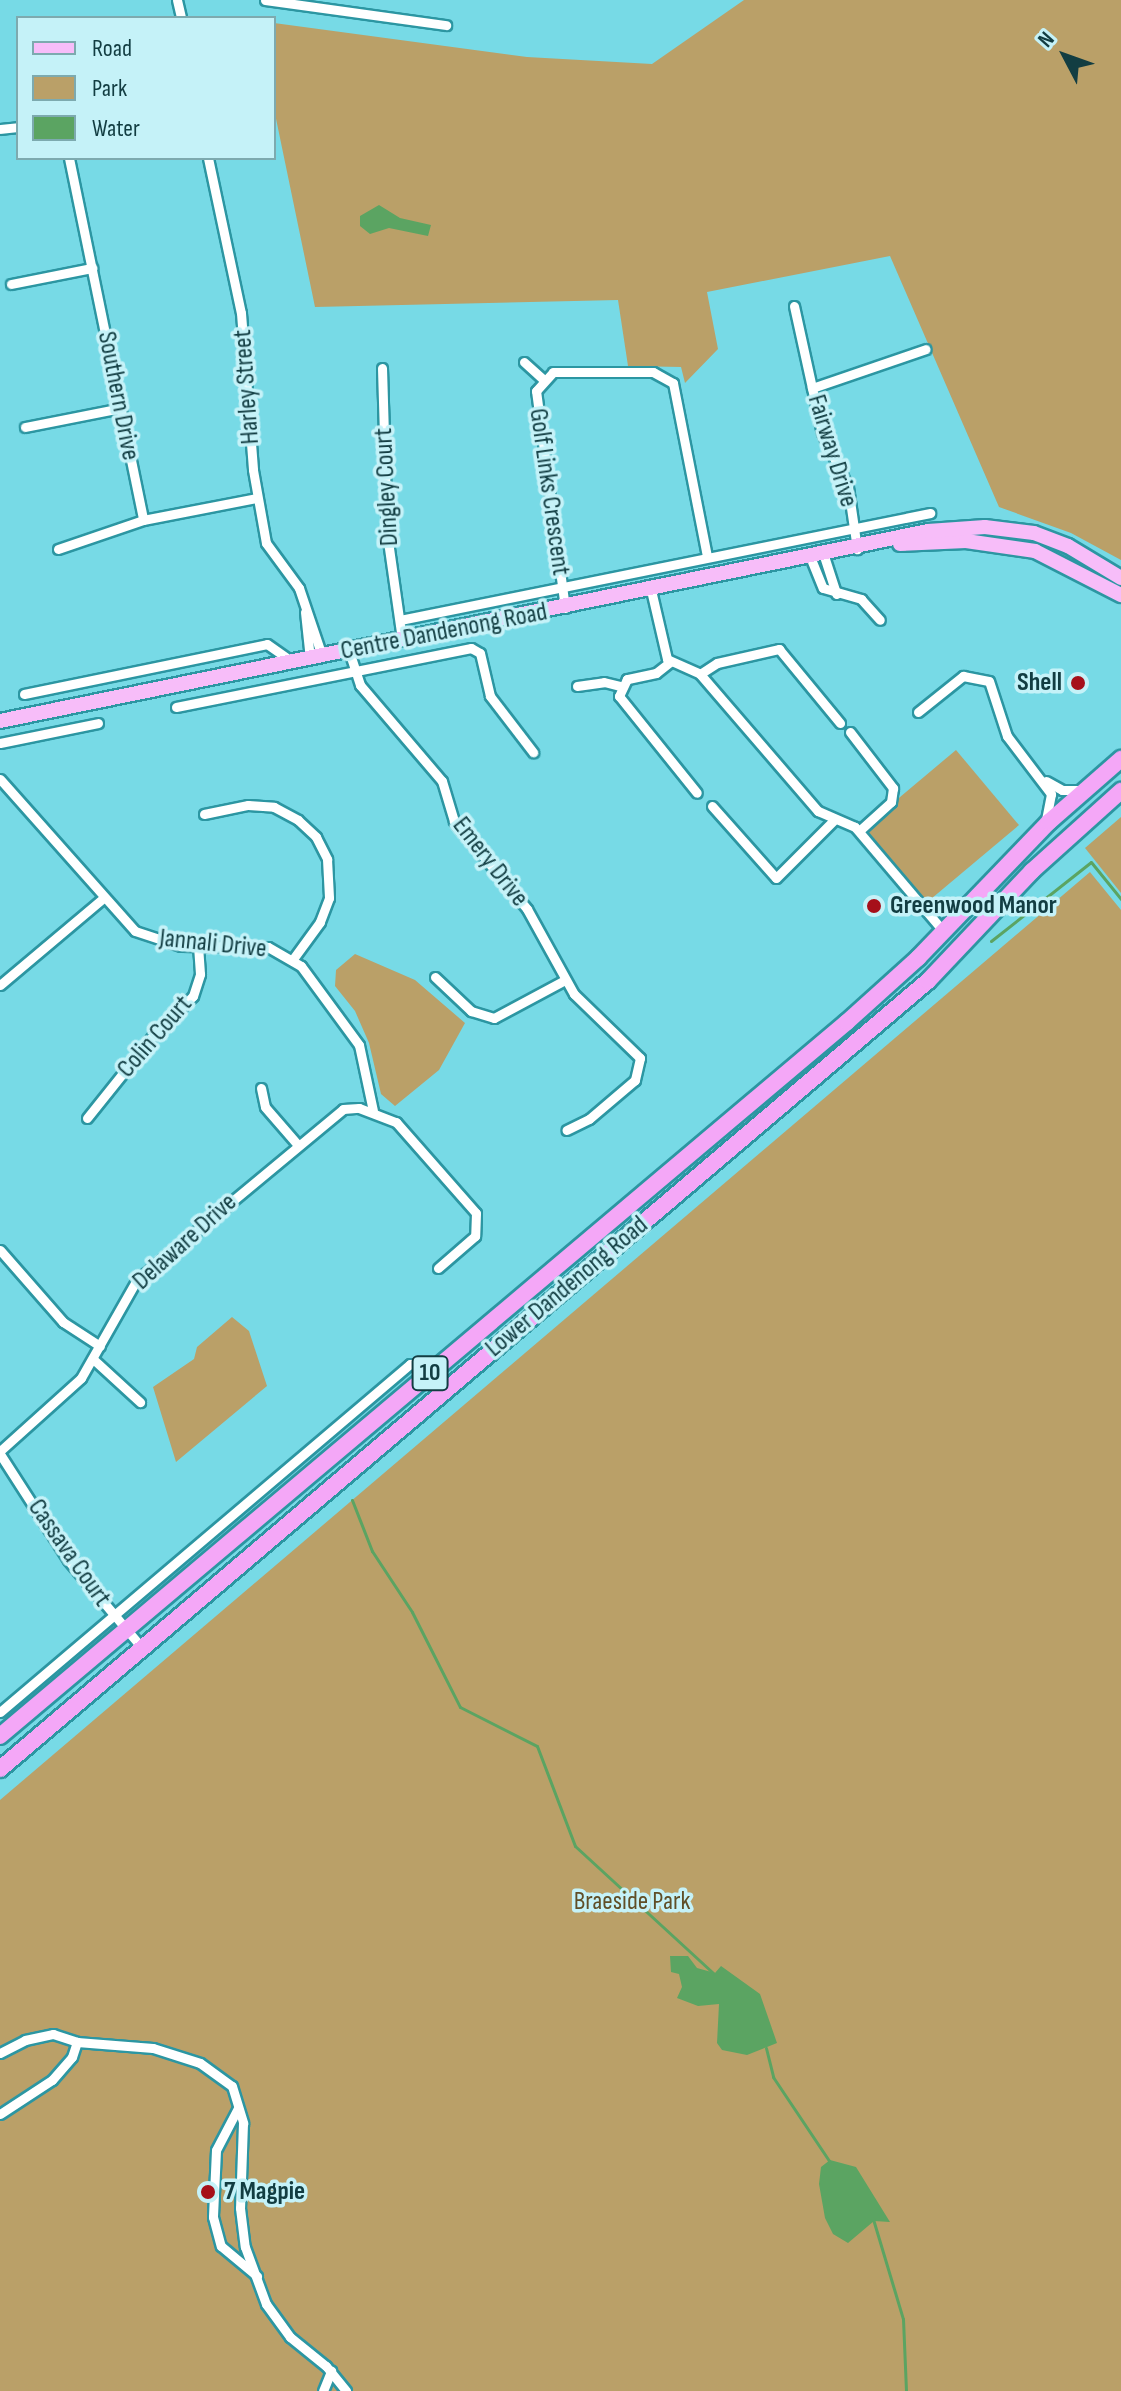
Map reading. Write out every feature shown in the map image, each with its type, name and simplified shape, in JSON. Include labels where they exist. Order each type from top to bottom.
[{"type":"highway","name":"Lower Dandenong Road","points":[[0,1736],[847,1022],[944,932],[1044,827],[1121,759]]},
{"type":"highway","name":"Lower Dandenong Road","points":[[0,1769],[920,989],[1038,865],[1121,791]]},
{"type":"main road","name":"Centre Dandenong Road","points":[[0,721],[857,550],[928,531],[1009,528],[1057,541],[1121,578]]},
{"type":"main road","name":"Centre Dandenong Road","points":[[888,543],[966,541],[1035,551],[1121,595]]},
{"type":"street","points":[[265,0],[446,25]]},
{"type":"street","points":[[351,12],[352,0]]},
{"type":"street","name":"Southern Drive","points":[[69,160],[143,520]]},
{"type":"street","name":"Harley Street","points":[[208,160],[241,313],[256,498],[269,552],[299,588],[316,657]]},
{"type":"street","points":[[11,284],[92,268]]},
{"type":"street","name":"Fairway Drive","points":[[794,306],[822,433],[848,487],[857,550]]},
{"type":"street","points":[[812,388],[926,349]]},
{"type":"street","name":"Golf Links Crescent","points":[[524,362],[542,378]]},
{"type":"street","name":"Dingley Court","points":[[382,368],[387,534],[399,605],[409,638]]},
{"type":"street","name":"Golf Links Crescent","points":[[565,608],[536,391],[542,378],[558,372],[653,372],[673,383],[707,557]]},
{"type":"street","points":[[25,427],[121,408]]},
{"type":"street","points":[[58,549],[143,520],[256,498]]},
{"type":"street","name":"Centre Dandenong Road","points":[[404,619],[930,513]]},
{"type":"street","points":[[818,557],[820,584],[836,594],[861,599],[880,620]]},
{"type":"street","points":[[651,590],[670,662]]},
{"type":"street","points":[[24,694],[267,644],[293,662]]},
{"type":"street","name":"Centre Dandenong Road","points":[[176,707],[471,648],[480,653],[490,696],[533,752]]},
{"type":"street","points":[[700,674],[717,663],[779,649],[840,723]]},
{"type":"street","name":"Emery Drive","points":[[349,651],[354,672],[442,781],[454,821],[527,909],[565,980],[596,1020],[637,1054],[642,1067],[635,1080],[589,1119],[566,1130]]},
{"type":"street","points":[[577,686],[604,682],[620,686],[670,662],[700,674],[813,806],[859,831],[944,932]]},
{"type":"street","points":[[918,712],[963,676],[985,678],[994,690],[1007,736],[1043,779],[1058,789],[1085,790]]},
{"type":"street","points":[[620,686],[623,705],[664,748],[697,793]]},
{"type":"street","points":[[45,690],[49,711]]},
{"type":"street","points":[[0,743],[98,723]]},
{"type":"street","points":[[850,732],[893,788],[891,802],[859,831]]},
{"type":"street","name":"Jannali Drive","points":[[1,778],[102,899],[147,937],[198,946],[254,945],[293,959],[344,1019],[359,1045],[369,1085],[368,1110]]},
{"type":"street","points":[[1043,779],[1052,801],[1044,827]]},
{"type":"street","points":[[204,814],[248,805],[274,807],[298,820],[316,837],[327,859],[329,898],[320,922],[293,959]]},
{"type":"street","points":[[712,806],[776,878],[834,820]]},
{"type":"street","points":[[0,985],[102,899]]},
{"type":"street","name":"Colin Court","points":[[87,1118],[155,1033],[193,996],[200,974],[198,946]]},
{"type":"street","points":[[435,977],[471,1011],[494,1018],[565,980]]},
{"type":"street","points":[[261,1088],[265,1107],[297,1144]]},
{"type":"street","points":[[368,1110],[405,1130],[478,1217],[475,1236],[438,1268]]},
{"type":"street","name":"Delaware Drive","points":[[0,1453],[68,1393],[93,1359],[136,1281],[326,1120],[368,1110]]},
{"type":"street","points":[[0,1250],[63,1322],[100,1346]]},
{"type":"street","points":[[93,1359],[140,1402]]},
{"type":"street","points":[[0,1712],[414,1362],[437,1367]]},
{"type":"street","name":"Cassava Court","points":[[0,1453],[68,1560],[142,1648]]},
{"type":"street","points":[[0,2053],[25,2040],[53,2034],[77,2042],[153,2048],[200,2063],[232,2086],[243,2123],[240,2208],[245,2247],[266,2304],[290,2337],[331,2371],[346,2391]]},
{"type":"street","points":[[0,2114],[52,2080],[72,2057],[77,2042]]},
{"type":"street","points":[[238,2108],[216,2150],[213,2217],[221,2246],[257,2276]]},
{"type":"street","points":[[323,2391],[331,2371]]},
{"type":"green space","points":[[744,0],[1121,0],[1121,560],[1071,533],[999,507],[890,256],[707,292],[718,349],[685,383],[681,367],[628,366],[618,300],[315,307],[276,119],[276,23],[527,57],[652,64]]},
{"type":"green space","points":[[956,750],[1019,825],[927,902],[864,827]]},
{"type":"green space","points":[[1121,817],[1121,893],[1085,848]]},
{"type":"green space","name":"Braeside Park","points":[[1090,872],[1121,910],[1121,2391],[0,2391],[0,1800]]},
{"type":"green space","points":[[355,954],[415,980],[465,1023],[439,1070],[395,1106],[381,1094],[369,1043],[355,1011],[335,986],[336,970]]},
{"type":"green space","points":[[232,1317],[249,1331],[267,1386],[176,1462],[153,1387],[194,1359],[197,1347]]},
{"type":"water","points":[[379,205],[400,218],[431,225],[428,236],[389,228],[370,234],[360,226],[360,216]]},
{"type":"water","points":[[670,1956],[688,1956],[697,1968],[715,1973],[721,1966],[760,1994],[777,2043],[747,2055],[722,2050],[717,2043],[719,2004],[698,2006],[677,1998],[682,1987],[679,1974],[671,1972]]},
{"type":"water","points":[[830,2160],[856,2167],[890,2222],[874,2221],[848,2243],[833,2234],[825,2218],[819,2184],[821,2167]]},
{"type":"waterway","points":[[991,941],[1091,862],[1121,899]]},
{"type":"waterway","points":[[352,1500],[372,1551],[412,1612],[460,1707],[537,1746],[575,1846],[713,1973]]},
{"type":"waterway","points":[[766,2048],[773,2077],[830,2162]]},
{"type":"waterway","points":[[873,2219],[903,2319],[906,2391]]},
{"type":"place","name":"Shell","points":[[1078,683]]},
{"type":"place","name":"Greenwood Manor","points":[[874,906]]},
{"type":"place","name":"7 Magpie","points":[[208,2192]]}]
